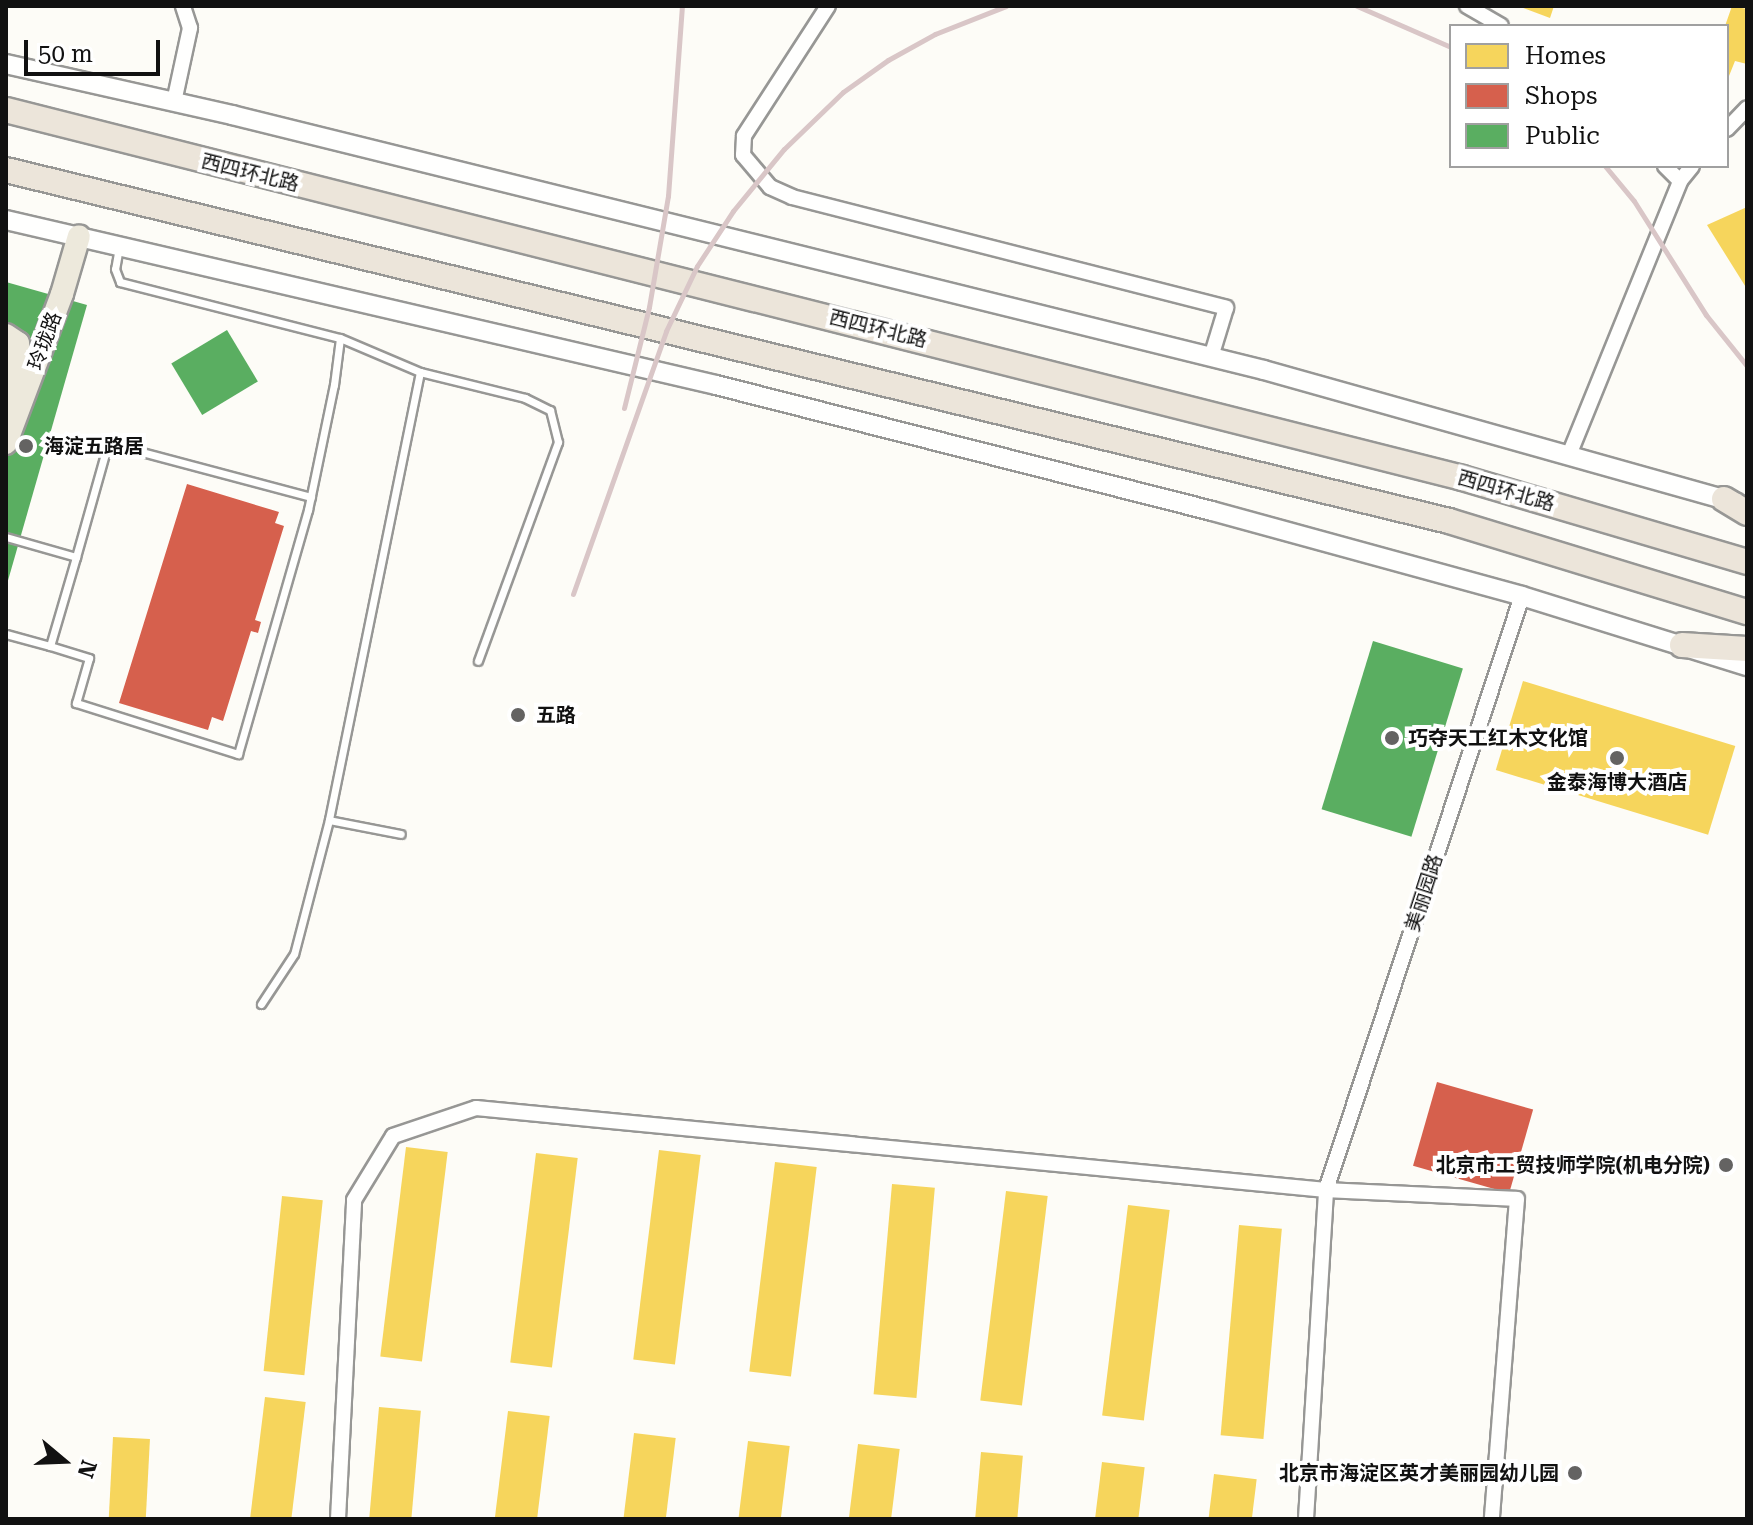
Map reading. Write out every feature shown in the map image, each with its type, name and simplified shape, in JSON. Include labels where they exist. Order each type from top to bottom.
[{"type":"highway","name":"西四环北路","points":[[6,110],[1462,478],[1747,562]]},
{"type":"highway","points":[[6,170],[1449,521],[1747,612]]},
{"type":"highway","points":[[1736,503],[1747,513]]},
{"type":"highway","points":[[1682,645],[1747,649]]},
{"type":"main road","name":"玲珑路","points":[[6,443],[62,294],[79,236]]},
{"type":"main road","points":[[6,335],[18,343],[19,355],[6,404]]},
{"type":"street","points":[[174,102],[190,28],[183,6]]},
{"type":"street","points":[[828,6],[744,136],[743,155],[770,187],[792,197],[1226,308],[1211,357]]},
{"type":"street","points":[[1467,6],[1498,24]]},
{"type":"street","points":[[6,64],[174,102],[1211,357],[1736,503]]},
{"type":"street","points":[[1729,127],[1747,108]]},
{"type":"street","points":[[1667,168],[1680,181]]},
{"type":"street","points":[[1569,455],[1680,181],[1690,168]]},
{"type":"street","points":[[6,220],[716,385],[1212,511],[1522,596],[1747,666]]},
{"type":"street","name":"美丽园路","points":[[1306,1519],[1326,1190],[1522,596]]},
{"type":"street","points":[[338,1519],[354,1200],[393,1136],[476,1108],[1326,1190],[1517,1199],[1492,1519]]},
{"type":"lane","points":[[119,247],[115,269],[120,282],[340,338],[420,372],[525,398],[550,410],[558,442],[478,661]]},
{"type":"lane","points":[[6,634],[89,658],[76,703],[238,754],[311,497],[334,385],[340,338]]},
{"type":"lane","points":[[261,1004],[294,954],[329,820],[420,372]]},
{"type":"lane","points":[[50,646],[108,443],[311,497]]},
{"type":"lane","points":[[6,537],[76,557]]},
{"type":"lane","points":[[329,820],[401,834]]},
{"type":"building: Homes","points":[[1518,6],[1554,6],[1550,18]]},
{"type":"building: Homes","points":[[1732,6],[1747,9],[1747,64],[1735,61],[1729,76],[1729,24],[1726,24]]},
{"type":"building: Homes","points":[[1747,207],[1747,289],[1707,225]]},
{"type":"building: Homes","name":"金泰海博大酒店","points":[[1523,681],[1735,746],[1708,835],[1496,770]]},
{"type":"building: Homes","points":[[406,1147],[448,1152],[422,1362],[380,1356]]},
{"type":"building: Homes","points":[[659,1150],[701,1155],[675,1365],[633,1359]]},
{"type":"building: Homes","points":[[536,1153],[578,1158],[552,1368],[510,1362]]},
{"type":"building: Homes","points":[[775,1162],[817,1167],[791,1377],[749,1371]]},
{"type":"building: Homes","points":[[892,1184],[935,1188],[916,1398],[874,1394]]},
{"type":"building: Homes","points":[[1006,1191],[1048,1196],[1022,1406],[980,1400]]},
{"type":"building: Homes","points":[[282,1196],[323,1200],[304,1375],[264,1371]]},
{"type":"building: Homes","points":[[1128,1205],[1170,1210],[1144,1421],[1102,1415]]},
{"type":"building: Homes","points":[[1239,1225],[1282,1229],[1263,1439],[1221,1435]]},
{"type":"building: Homes","points":[[265,1397],[306,1402],[291,1519],[250,1519]]},
{"type":"building: Homes","points":[[379,1407],[421,1411],[411,1519],[369,1519]]},
{"type":"building: Homes","points":[[508,1411],[550,1416],[537,1519],[495,1519]]},
{"type":"building: Homes","points":[[634,1433],[676,1438],[666,1519],[623,1519]]},
{"type":"building: Homes","points":[[113,1437],[150,1439],[146,1519],[109,1519]]},
{"type":"building: Homes","points":[[748,1441],[790,1446],[781,1519],[738,1519]]},
{"type":"building: Homes","points":[[858,1444],[900,1449],[891,1519],[849,1518]]},
{"type":"building: Homes","points":[[981,1452],[1023,1456],[1017,1519],[975,1519]]},
{"type":"building: Homes","points":[[1102,1462],[1145,1467],[1138,1519],[1095,1519]]},
{"type":"building: Homes","points":[[1214,1474],[1257,1479],[1252,1519],[1209,1519]]},
{"type":"building: Shops","points":[[187,484],[279,512],[275,523],[284,526],[255,620],[261,622],[258,633],[251,631],[223,721],[212,717],[208,730],[119,703]]},
{"type":"building: Shops","points":[[1437,1082],[1533,1110],[1509,1193],[1413,1166]]},
{"type":"building: Public","name":"海淀五路居","points":[[6,282],[87,305],[7,584],[6,584]]},
{"type":"building: Public","points":[[227,330],[258,381],[202,415],[171,363]]},
{"type":"building: Public","name":"巧夺天工红木文化馆","points":[[1373,641],[1463,668],[1411,837],[1322,809]]},
{"type":"railway","points":[[624,408],[649,307],[668,196],[682,6]]},
{"type":"railway","points":[[573,594],[666,331],[697,266],[733,211],[784,149],[843,92],[888,60],[935,34],[1006,6]]},
{"type":"railway","points":[[1357,6],[1449,46]]},
{"type":"railway","points":[[1607,168],[1634,201],[1706,315],[1747,366]]},
{"type":"place","name":"海淀五路居","points":[[26,446]]},
{"type":"place","name":"五路","points":[[518,715]]},
{"type":"place","name":"巧夺天工红木文化馆","points":[[1392,738]]},
{"type":"place","name":"金泰海博大酒店","points":[[1617,758]]},
{"type":"place","name":"北京市工贸技师学院(机电分院)","points":[[1726,1165]]},
{"type":"place","name":"北京市海淀区英才美丽园幼儿园","points":[[1575,1473]]}]
